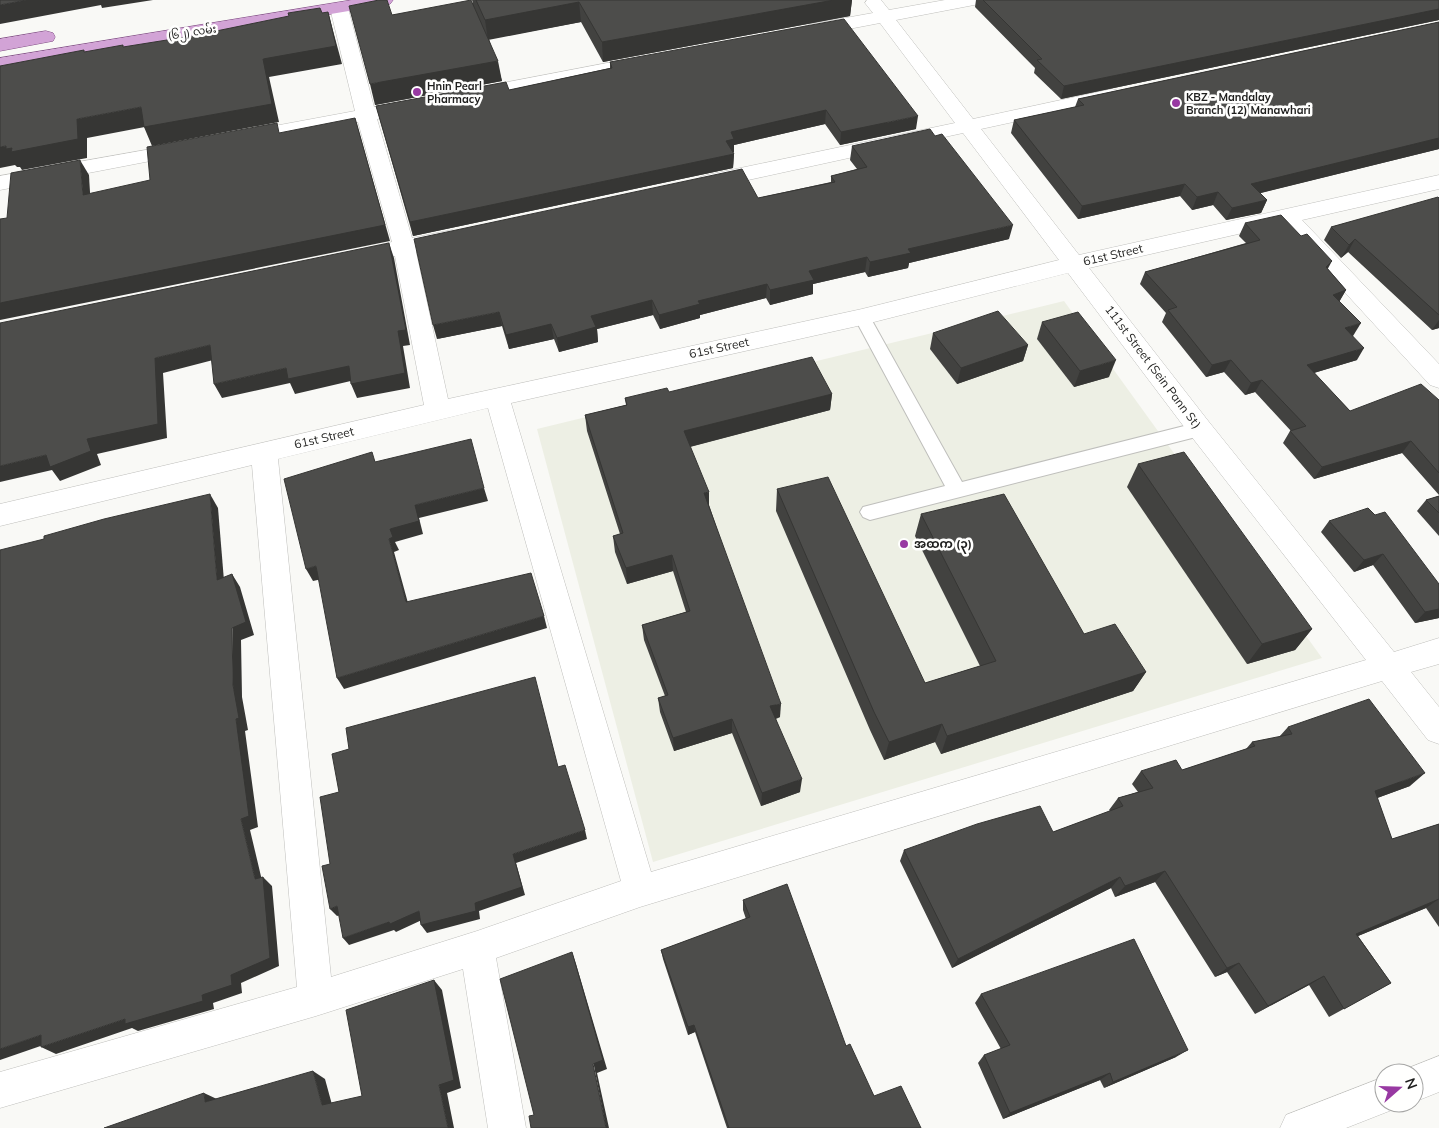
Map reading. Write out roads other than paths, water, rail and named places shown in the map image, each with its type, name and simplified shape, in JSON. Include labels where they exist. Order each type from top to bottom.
[{"type":"main road","name":"(၆၂) လမ်း","points":[[0,64],[384,0]]},
{"type":"main road","points":[[0,45],[59,35]]},
{"type":"street","points":[[796,33],[878,8],[974,0]]},
{"type":"street","points":[[339,8],[366,116],[404,247],[438,411]]},
{"type":"street","name":"111st Street (Sein Pann St)","points":[[878,8],[1200,428],[1439,730]]},
{"type":"street","points":[[454,99],[640,63]]},
{"type":"street","points":[[686,186],[1132,91]]},
{"type":"street","points":[[221,142],[434,102]]},
{"type":"street","points":[[0,183],[202,146]]},
{"type":"street","name":"61st Street","points":[[0,515],[497,397],[862,317],[1074,264],[1439,182]]},
{"type":"street","points":[[1286,216],[1439,379]]},
{"type":"street","points":[[337,261],[472,232]]},
{"type":"street","points":[[497,397],[640,891]]},
{"type":"street","points":[[264,452],[316,999]]},
{"type":"street","points":[[0,1090],[316,999],[477,948],[640,891],[1439,651]]},
{"type":"street","points":[[477,948],[507,1128]]},
{"type":"street","points":[[1424,1080],[1439,1074]]},
{"type":"street","points":[[1298,1128],[1374,1099]]},
{"type":"lane","points":[[862,317],[956,489]]},
{"type":"lane","points":[[870,512],[1200,428]]},
{"type":"place","name":"Hnin Pearl Pharmacy","points":[[417,92]]},
{"type":"place","name":"KBZ - Mandalay Branch (12) Manawhari","points":[[1176,103]]},
{"type":"place","name":"အထက (၃)","points":[[904,544]]}]
